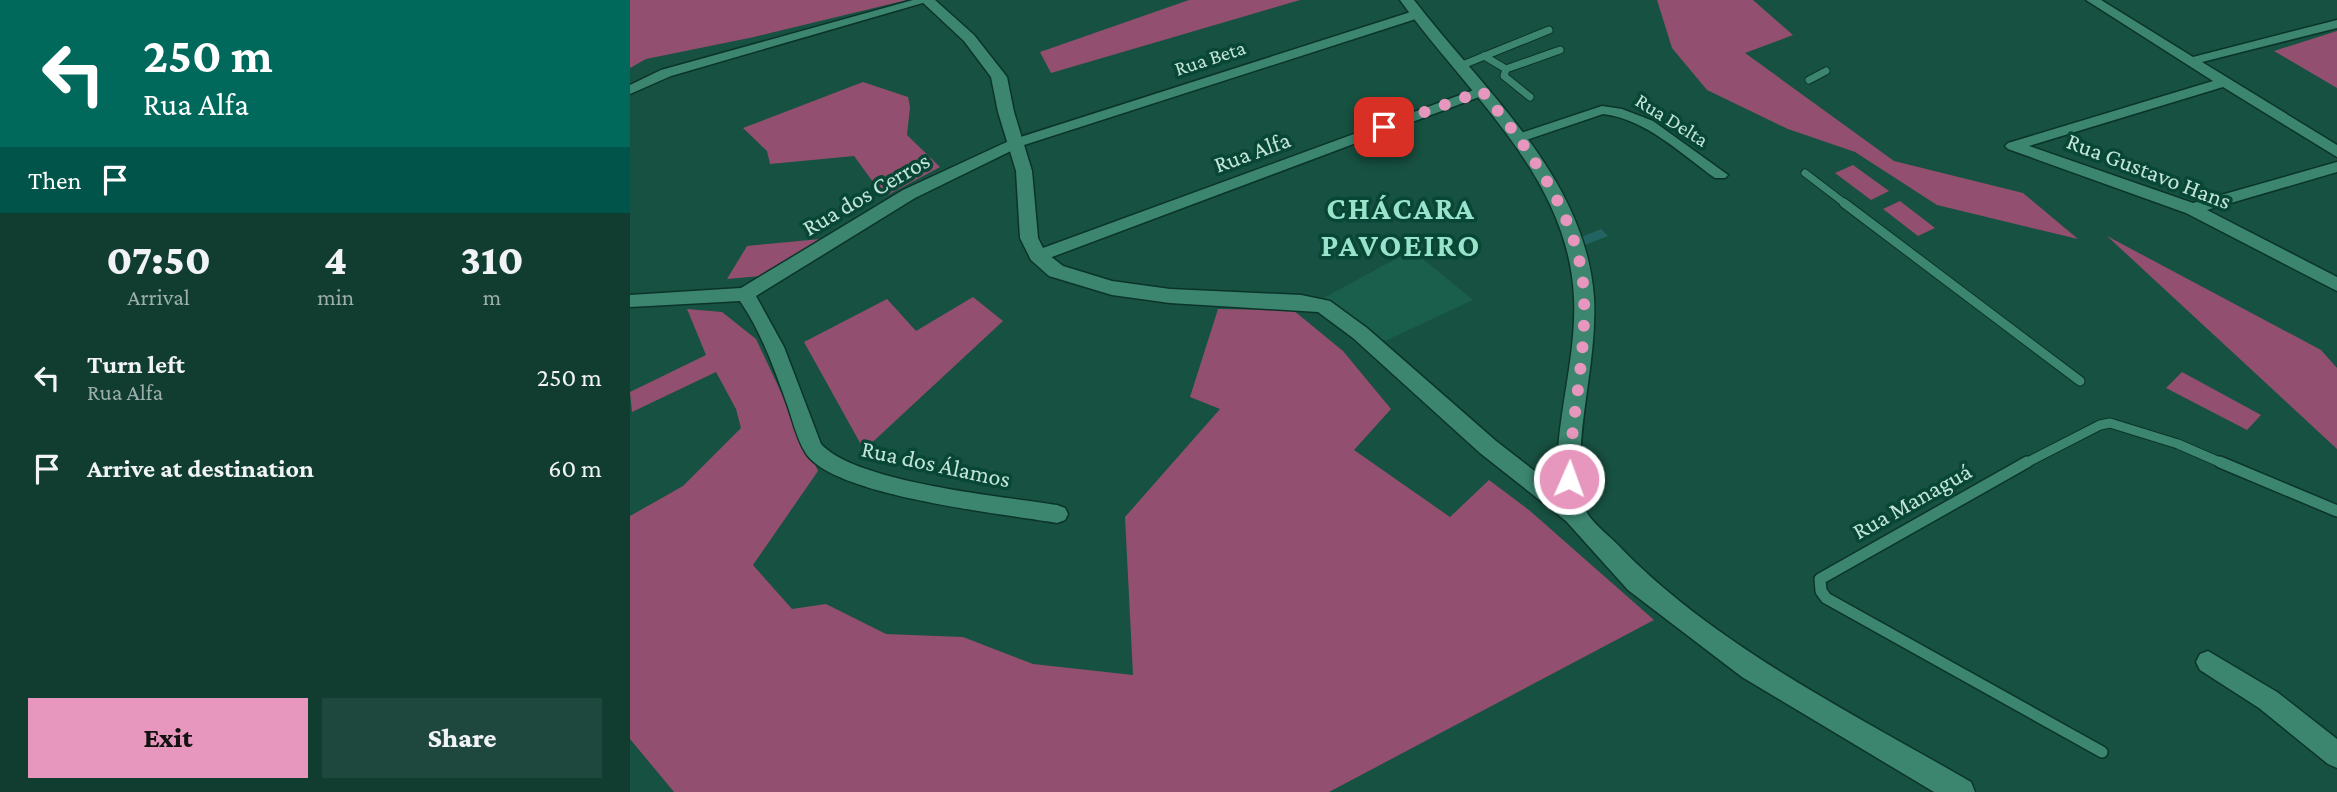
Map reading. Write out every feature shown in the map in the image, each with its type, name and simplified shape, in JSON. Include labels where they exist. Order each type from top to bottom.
[{"type":"street","points":[[630,90],[666,73],[927,0],[969,38],[999,77],[1006,112],[1024,172],[1029,238],[1038,256],[1056,271],[1112,288],[1170,296],[1301,302],[1323,306],[1360,333],[1488,447],[1574,514],[1637,583],[1751,668],[1961,792]]},
{"type":"street","points":[[2092,0],[2337,152]]},
{"type":"street","points":[[1412,7],[1520,138],[1563,212],[1579,257],[1584,296],[1584,328],[1570,443],[1569,479],[1574,514]]},
{"type":"street","name":"Rua Beta","points":[[1016,143],[1412,7]]},
{"type":"street","points":[[2192,61],[2337,24]]},
{"type":"street","name":"Rua Gustavo Hans","points":[[2225,82],[2010,145],[2192,209],[2337,285]]},
{"type":"street","name":"Rua Alfa","points":[[1038,256],[1482,91]]},
{"type":"street","name":"Rua Delta","points":[[1520,138],[1602,110],[1612,110],[1633,116],[1720,175]]},
{"type":"street","name":"Rua dos Cerros","points":[[746,294],[909,194],[1016,143]]},
{"type":"street","points":[[2192,209],[2337,167]]},
{"type":"street","points":[[630,301],[746,294]]},
{"type":"street","name":"Rua dos Álamos","points":[[746,294],[756,307],[769,336],[813,449],[824,461],[851,474],[892,486],[1057,514]]},
{"type":"street","points":[[2208,662],[2268,699],[2337,755]]},
{"type":"lane","points":[[1460,66],[1549,30]]},
{"type":"lane","points":[[1530,97],[1504,76],[1506,69],[1516,63],[1560,50]]},
{"type":"lane","points":[[1484,56],[1506,69]]},
{"type":"lane","points":[[1809,80],[1826,71]]},
{"type":"lane","points":[[1805,173],[2080,381]]},
{"type":"lane","name":"Rua Managuá","points":[[2102,752],[1826,598],[1821,591],[1820,579],[2017,467],[2100,425],[2110,423],[2178,444],[2337,511]]},
{"type":"shaded area","points":[[630,0],[907,0],[754,37],[646,59],[630,68]]},
{"type":"shaded area","points":[[1189,0],[1300,0],[1051,73],[1040,52]]},
{"type":"shaded area","points":[[1657,0],[1753,0],[1793,35],[1745,53],[1894,161],[2023,193],[2078,239],[1937,205],[1855,152],[1788,129],[1707,90],[1672,48]]},
{"type":"shaded area","points":[[2337,31],[2337,88],[2274,51]]},
{"type":"shaded area","points":[[863,82],[908,97],[910,107],[907,135],[940,167],[884,197],[854,156],[770,164],[767,151],[743,128]]},
{"type":"shaded area","points":[[1853,165],[1889,191],[1871,200],[1835,173]]},
{"type":"shaded area","points":[[1900,201],[1935,228],[1918,236],[1883,209]]},
{"type":"shaded area","points":[[2107,236],[2321,350],[2337,368],[2337,449]]},
{"type":"shaded area","points":[[820,239],[771,275],[727,279],[747,246]]},
{"type":"shaded area","points":[[1412,250],[1473,300],[1385,341],[1320,300]]},
{"type":"shaded area","points":[[973,297],[1003,321],[864,450],[804,342],[887,299],[916,331]]},
{"type":"shaded area","points":[[687,309],[722,312],[756,339],[818,471],[753,565],[792,609],[826,604],[886,634],[963,637],[1033,664],[1133,675],[1125,517],[1220,409],[1190,397],[1218,309],[1293,310],[1343,351],[1391,409],[1354,450],[1450,517],[1489,480],[1529,510],[1654,620],[1329,792],[674,792],[630,739],[630,516],[683,486],[741,428],[736,409],[716,372],[632,412],[630,392],[706,355]]},
{"type":"shaded area","points":[[2182,372],[2261,415],[2247,430],[2166,388]]},
{"type":"building","points":[[1601,229],[1608,236],[1582,246],[1579,238]]},
{"type":"district","name":"CHÁCARA PAVOEIRO","points":[[1401,226]]},
{"type":"route","points":[[1384,127],[1482,91],[1520,138],[1563,212],[1579,257],[1584,296],[1584,328],[1570,443],[1569,479]]}]
